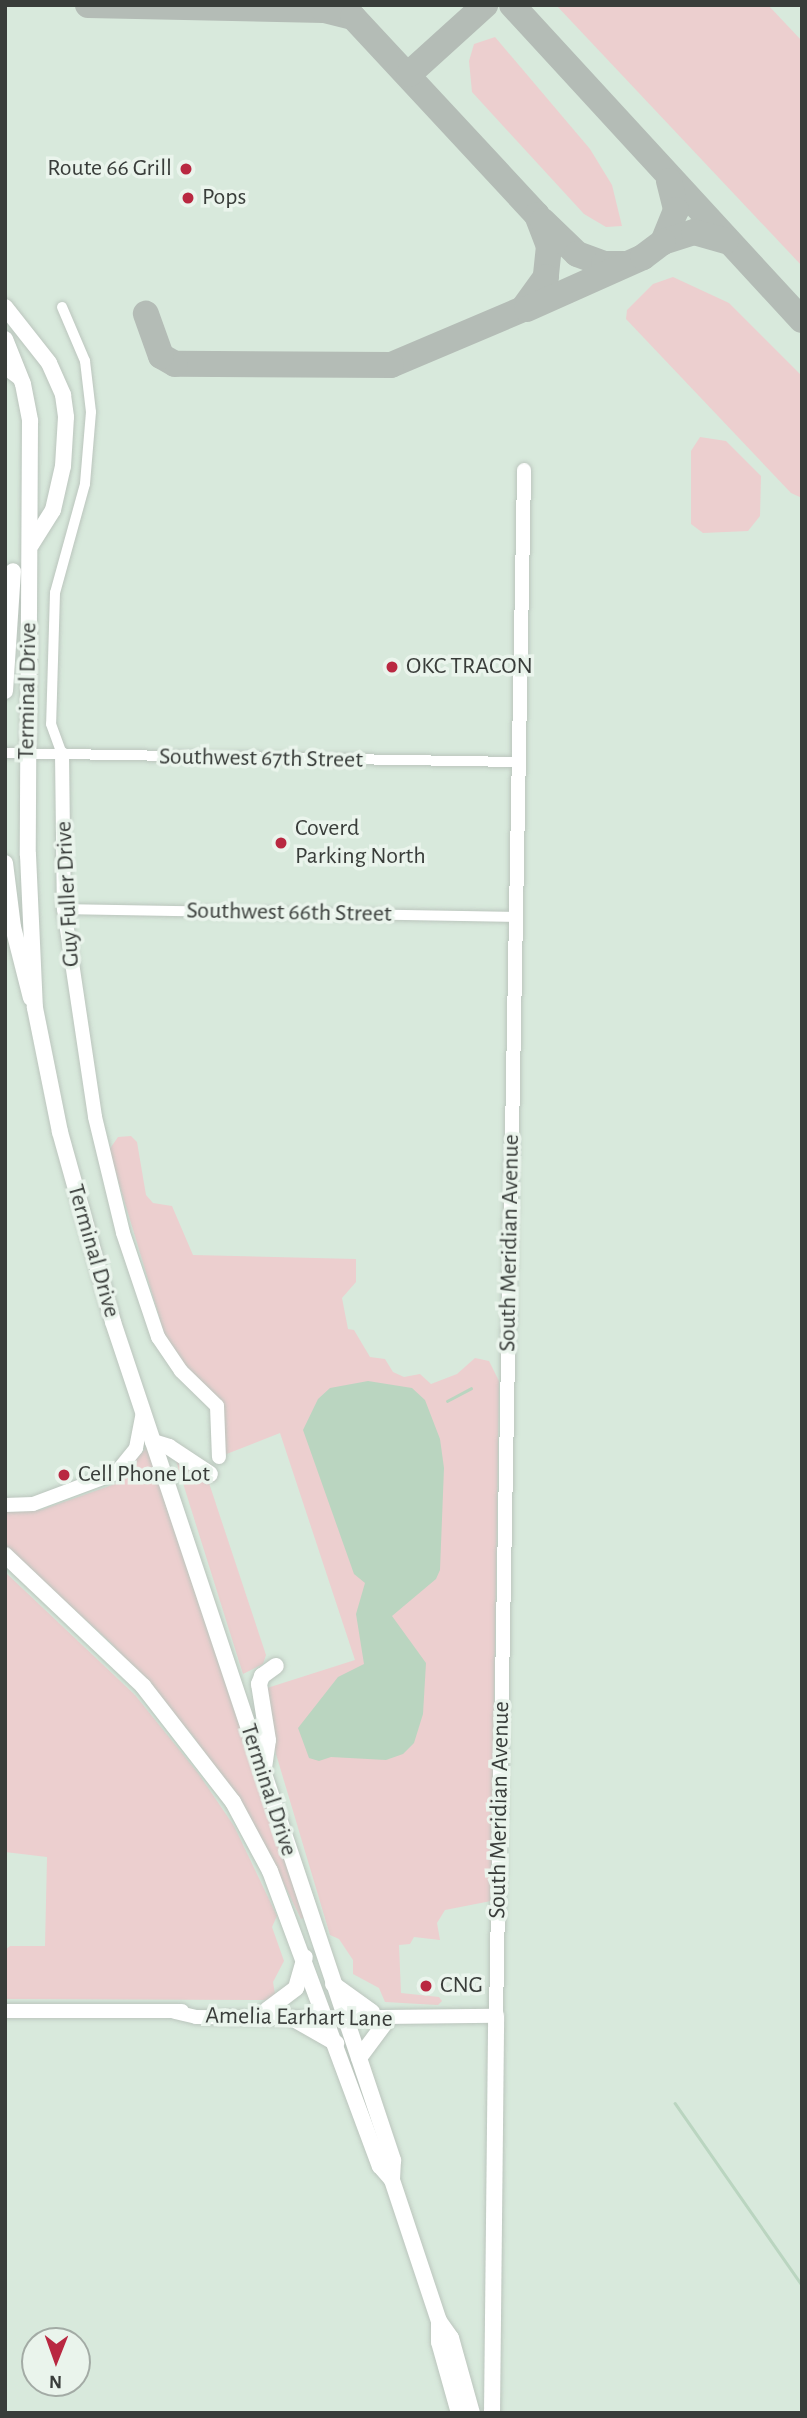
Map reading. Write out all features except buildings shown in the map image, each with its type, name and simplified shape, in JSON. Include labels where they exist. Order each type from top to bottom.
[{"type":"main road","points":[[5,307],[49,363],[63,395],[66,417],[63,466],[53,510],[31,546]]},
{"type":"main road","name":"Terminal Drive","points":[[5,339],[23,384],[32,448],[27,753],[35,1009],[74,1187],[143,1413],[393,2160],[392,2180],[439,2321],[439,2342],[459,2413]]},
{"type":"main road","points":[[5,691],[13,571]]},
{"type":"main road","points":[[12,616],[30,616]]},
{"type":"main road","points":[[5,863],[21,968],[35,1009]]},
{"type":"main road","points":[[153,1442],[169,1447],[210,1474]]},
{"type":"main road","name":"Terminal Drive","points":[[5,1555],[120,1660],[205,1762],[254,1838],[305,1957],[380,2166],[392,2180]]},
{"type":"main road","points":[[263,1773],[268,1740],[260,1684],[261,1676],[276,1666]]},
{"type":"main road","points":[[267,2010],[296,1988],[305,1957]]},
{"type":"main road","points":[[333,1984],[372,2012]]},
{"type":"main road","points":[[492,2413],[496,2016]]},
{"type":"main road","points":[[292,2018],[336,2043]]},
{"type":"main road","points":[[359,2058],[388,2019]]},
{"type":"main road","name":"Terminal Drive","points":[[439,2321],[452,2338],[472,2413]]},
{"type":"street","name":"Guy Fuller Drive","points":[[62,307],[85,361],[91,412],[85,484],[55,593],[51,724],[62,754],[64,909],[95,1117],[123,1233],[158,1338],[181,1371],[220,1415],[219,1457]]},
{"type":"street","points":[[5,370],[23,384]]},
{"type":"street","name":"South Meridian Avenue","points":[[496,2016],[524,470]]},
{"type":"street","name":"Southwest 67th Street","points":[[5,753],[518,762]]},
{"type":"street","name":"Southwest 66th Street","points":[[64,909],[515,917]]},
{"type":"street","points":[[5,1505],[33,1504],[116,1473],[136,1448],[143,1413]]},
{"type":"street","name":"Amelia Earhart Lane","points":[[5,2011],[267,2010],[388,2019],[423,2016]]},
{"type":"street","name":"Amelia Earhart Lane","points":[[175,2012],[196,2017],[292,2018],[325,2015]]},
{"type":"street","name":"Amelia Earhart Lane","points":[[343,2015],[372,2012],[423,2016],[496,2016]]},
{"type":"shaded area","points":[[5,5],[802,5],[802,2413],[5,2413]]},
{"type":"shaded area","points":[[556,5],[768,5],[802,41],[802,266]]},
{"type":"shaded area","points":[[495,37],[590,149],[612,185],[622,226],[606,227],[584,214],[472,92],[469,61],[474,44]]},
{"type":"shaded area","points":[[673,277],[729,303],[802,376],[802,498],[791,493],[626,319],[627,310],[653,284]]},
{"type":"shaded area","points":[[700,437],[726,441],[761,476],[760,516],[748,531],[703,533],[691,524],[691,451]]},
{"type":"shaded area","points":[[131,1136],[137,1142],[146,1195],[153,1203],[172,1206],[193,1255],[356,1259],[356,1282],[342,1298],[348,1329],[354,1330],[370,1357],[385,1359],[393,1372],[404,1377],[420,1374],[431,1384],[457,1374],[475,1358],[489,1361],[499,1381],[491,1901],[445,1910],[437,1923],[440,1940],[414,1937],[410,1944],[399,1945],[401,1993],[439,1997],[442,2001],[438,2005],[385,2002],[379,1988],[353,1974],[353,1960],[339,1939],[330,1935],[276,1754],[264,1689],[355,1660],[280,1433],[224,1455],[224,1406],[186,1367],[165,1336],[109,1150],[118,1137]]},
{"type":"shaded area","points":[[368,1381],[412,1388],[425,1400],[440,1439],[444,1468],[440,1570],[436,1579],[392,1616],[426,1663],[423,1714],[414,1743],[403,1754],[386,1760],[331,1757],[319,1761],[309,1758],[298,1728],[338,1677],[364,1664],[356,1614],[365,1583],[354,1574],[303,1430],[318,1399],[330,1388]]},
{"type":"shaded area","points":[[147,1447],[305,1917],[301,1919],[267,1849],[193,1736],[111,1643],[5,1547],[5,1512],[41,1510],[115,1484]]},
{"type":"shaded area","points":[[176,1461],[208,1480],[266,1655],[263,1664],[243,1674]]},
{"type":"shaded area","points":[[5,1572],[135,1695],[198,1773],[234,1826],[277,1916],[272,1927],[284,1961],[273,1982],[276,2000],[5,1999],[5,1950],[10,1946],[45,1946],[47,1857],[5,1852]]},
{"type":"waterway","points":[[447,1401],[471,1388]]},
{"type":"waterway","points":[[675,2103],[802,2285]]},
{"type":"taxiway","points":[[88,5],[324,10],[353,17],[537,215],[549,246],[546,277],[523,309],[391,365],[175,364],[161,356],[146,314]]},
{"type":"taxiway","points":[[409,74],[485,5]]},
{"type":"taxiway","points":[[512,5],[802,320]]},
{"type":"taxiway","points":[[669,181],[676,210],[663,242],[694,232],[726,241]]},
{"type":"taxiway","points":[[543,221],[577,254],[604,264],[625,264]]},
{"type":"taxiway","points":[[527,309],[643,257],[663,242]]},
{"type":"place","name":"Route 66 Grill","points":[[186,169]]},
{"type":"place","name":"Pops","points":[[188,198]]},
{"type":"place","name":"OKC TRACON","points":[[392,667]]},
{"type":"place","name":"Coverd Parking North","points":[[281,843]]},
{"type":"place","name":"Cell Phone Lot","points":[[64,1475]]},
{"type":"place","name":"CNG","points":[[426,1986]]}]
